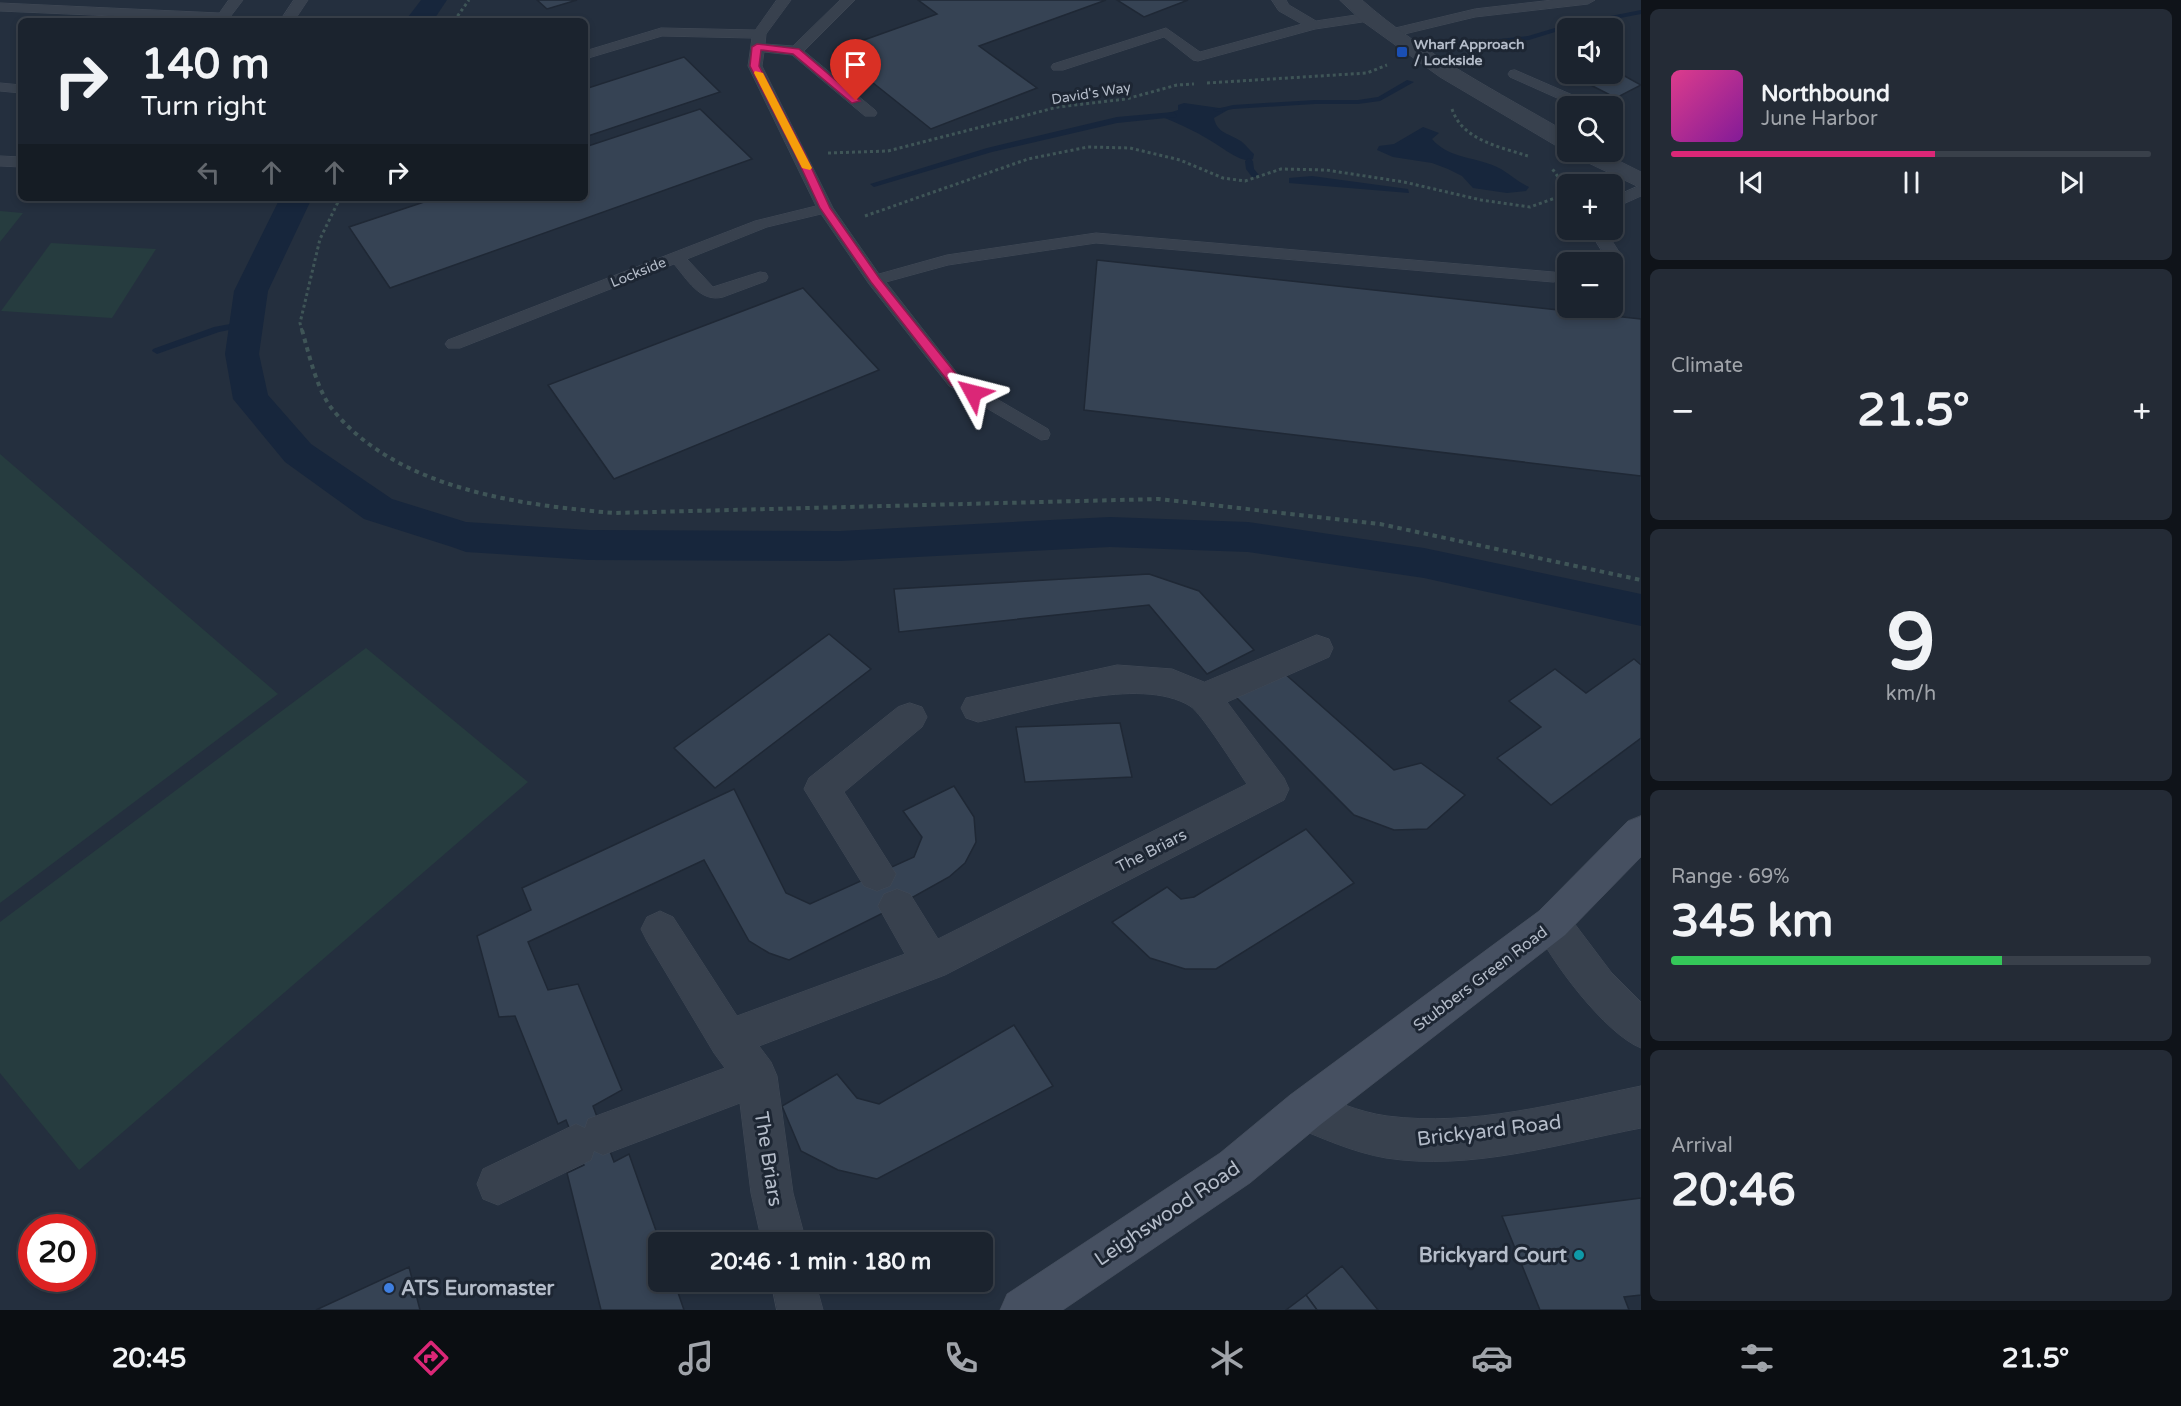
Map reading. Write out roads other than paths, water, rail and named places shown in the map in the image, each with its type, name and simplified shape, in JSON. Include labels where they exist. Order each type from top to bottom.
[{"type":"street","points":[[1350,0],[1369,17],[1448,72],[1557,136]]},
{"type":"street","points":[[1606,162],[1641,181]]},
{"type":"street","points":[[978,708],[1118,680],[1172,683],[1204,697],[1317,648]]},
{"type":"street","name":"The Briars","points":[[728,1039],[931,962],[1271,789],[1204,697]]},
{"type":"street","points":[[877,874],[822,789],[910,717]]},
{"type":"street","name":"Stubbers Green Road","points":[[1305,1110],[1552,924],[1641,832]]},
{"type":"street","points":[[897,906],[931,962]]},
{"type":"street","points":[[1552,924],[1597,985],[1641,1029]]},
{"type":"street","points":[[498,1184],[590,1139],[757,1076],[728,1039],[660,930]]},
{"type":"street","name":"The Briars","points":[[757,1076],[772,1193],[782,1232]]},
{"type":"street","name":"Brickyard Road","points":[[1305,1110],[1323,1120],[1391,1139],[1430,1142],[1529,1130],[1641,1107]]},
{"type":"street","name":"Leighswood Road","points":[[1023,1310],[1235,1168],[1305,1110]]},
{"type":"street","points":[[796,1292],[800,1310]]},
{"type":"lane","points":[[223,18],[236,0]]},
{"type":"lane","points":[[288,18],[301,0]]},
{"type":"lane","points":[[784,0],[758,40],[755,66],[825,208],[875,280],[956,382],[1041,434]]},
{"type":"lane","points":[[796,51],[848,0]]},
{"type":"lane","points":[[1279,0],[1284,8],[1314,25]]},
{"type":"lane","points":[[1392,33],[1475,13],[1588,0]]},
{"type":"lane","points":[[0,7],[204,18]]},
{"type":"lane","points":[[1058,67],[1166,32],[1198,57],[1314,25],[1369,17]]},
{"type":"lane","points":[[588,54],[662,32],[758,40],[796,51],[870,113]]},
{"type":"lane","points":[[1515,74],[1564,96]]},
{"type":"lane","points":[[0,87],[18,89]]},
{"type":"lane","points":[[0,161],[18,162]]},
{"type":"lane","points":[[1623,199],[1641,190]]},
{"type":"lane","name":"Lockside","points":[[453,344],[761,224],[825,208]]},
{"type":"lane","points":[[875,280],[947,260],[1096,238],[1553,277]]},
{"type":"lane","points":[[677,257],[708,292],[717,293],[760,277]]},
{"type":"water","points":[[1184,103],[1219,108],[1233,107],[1214,118],[1215,123],[1220,130],[1241,141],[1254,154],[1253,159],[1249,161],[1237,157],[1197,133],[1159,116],[1178,110],[1178,105]]},
{"type":"water","points":[[1423,127],[1439,133],[1432,139],[1447,151],[1492,165],[1529,187],[1526,191],[1507,193],[1473,188],[1462,176],[1448,169],[1432,163],[1393,157],[1377,150],[1379,146],[1394,144]]},
{"type":"water","points":[[1312,176],[1408,189],[1409,193],[1289,183],[1289,178]]},
{"type":"waterway","points":[[421,18],[434,0]]},
{"type":"waterway","points":[[1466,47],[1479,43],[1529,38],[1565,27],[1641,12]]},
{"type":"waterway","points":[[1217,110],[1233,107],[1358,102],[1380,99],[1410,82]]},
{"type":"waterway","points":[[874,184],[990,150],[1117,120],[1173,115]]},
{"type":"waterway","points":[[1249,161],[1250,169],[1255,175]]},
{"type":"waterway","points":[[295,201],[251,291],[242,354],[251,399],[298,453],[378,509],[466,537],[589,545],[840,546],[1110,532],[1248,537],[1424,563],[1641,610]]},
{"type":"waterway","points":[[157,351],[217,329],[246,324]]},
{"type":"place","name":"Wharf Approach / Lockside","points":[[1402,52]]},
{"type":"place","name":"Brickyard Court","points":[[1579,1255]]},
{"type":"place","name":"ATS Euromaster","points":[[389,1288]]}]
